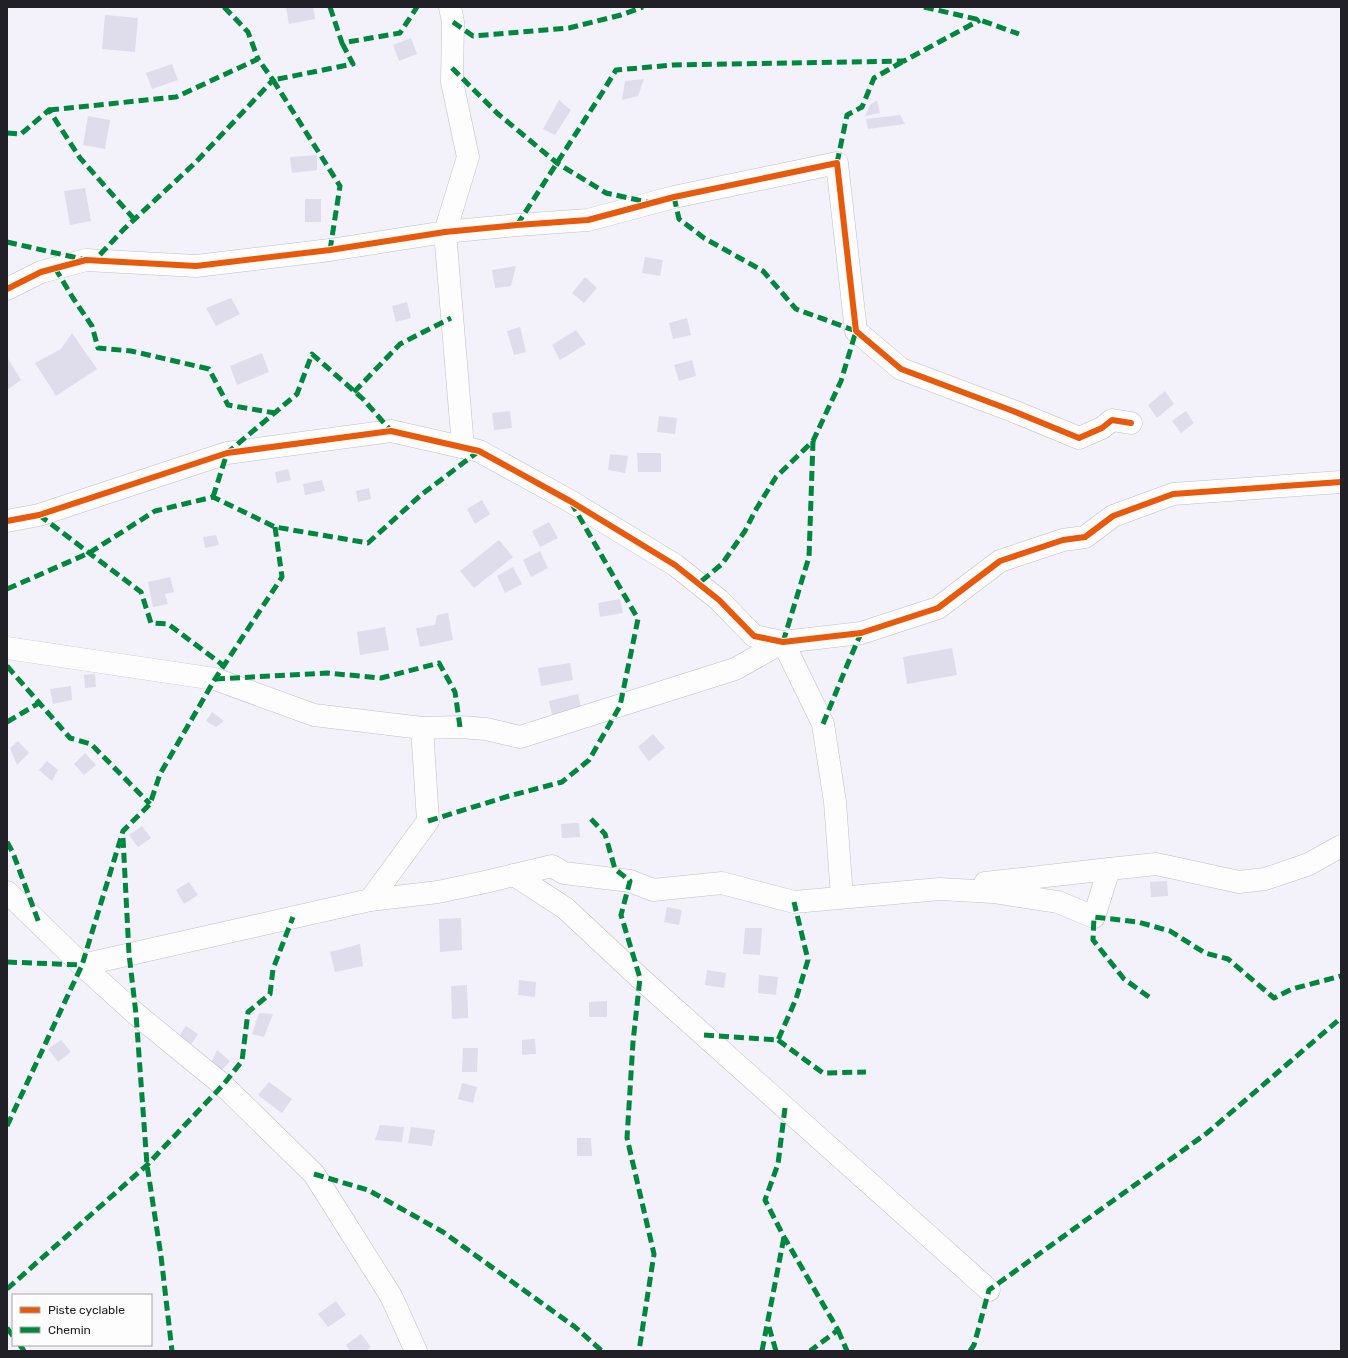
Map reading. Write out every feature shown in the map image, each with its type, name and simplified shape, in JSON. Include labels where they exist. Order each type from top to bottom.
[{"type":"street","points":[[450,7],[453,22],[452,82],[468,157],[445,232],[463,447]]},
{"type":"street","points":[[7,289],[41,272],[86,260],[196,266],[330,250],[445,232],[588,220],[674,198],[837,163],[856,331],[901,369],[1013,411],[1079,438],[1102,428],[1112,420],[1131,423]]},
{"type":"street","points":[[7,521],[39,515],[227,453],[391,431],[479,451],[570,500],[675,565],[719,600],[754,636],[783,642],[862,633],[938,608],[1000,561],[1064,540],[1085,537],[1113,516],[1173,494],[1341,482]]},
{"type":"street","points":[[7,648],[215,679],[314,715],[422,728],[460,727],[486,729],[520,737],[735,668],[783,642]]},
{"type":"street","points":[[783,642],[823,724],[835,802],[842,897]]},
{"type":"street","points":[[370,900],[428,822],[422,728]]},
{"type":"street","points":[[82,965],[370,900],[438,892],[552,866],[564,873],[630,881],[653,890],[722,883],[794,902],[940,889],[1109,868],[1156,864],[1239,882],[1264,880],[1309,864],[1341,846]]},
{"type":"street","points":[[940,889],[994,892],[1058,902],[1094,917],[1109,868]]},
{"type":"street","points":[[514,875],[565,908],[640,978],[989,1290]]},
{"type":"street","points":[[7,892],[82,965],[136,1014],[223,1085],[314,1174],[391,1296],[416,1351]]},
{"type":"building","points":[[286,7],[313,7],[315,19],[289,24]]},
{"type":"building","points":[[105,15],[138,18],[135,52],[102,49]]},
{"type":"building","points":[[411,38],[417,54],[399,61],[393,45]]},
{"type":"building","points":[[172,64],[178,80],[152,89],[146,73]]},
{"type":"building","points":[[644,79],[638,96],[622,100],[625,81]]},
{"type":"building","points":[[559,100],[571,110],[555,135],[543,129]]},
{"type":"building","points":[[877,100],[880,113],[865,116],[870,105]]},
{"type":"building","points":[[900,115],[905,124],[868,129],[866,119]]},
{"type":"building","points":[[88,116],[110,120],[105,149],[83,145]]},
{"type":"building","points":[[317,155],[317,170],[292,173],[290,157]]},
{"type":"building","points":[[85,188],[91,221],[70,225],[64,191]]},
{"type":"building","points":[[305,199],[321,199],[321,222],[305,222]]},
{"type":"building","points":[[645,257],[663,260],[660,276],[642,273]]},
{"type":"building","points":[[516,266],[511,286],[495,288],[492,270]]},
{"type":"building","points":[[585,277],[597,288],[584,303],[572,293]]},
{"type":"building","points":[[231,298],[240,314],[216,326],[206,308]]},
{"type":"building","points":[[407,302],[411,318],[396,322],[392,306]]},
{"type":"building","points":[[687,318],[691,335],[673,339],[669,323]]},
{"type":"building","points":[[520,327],[526,352],[514,355],[507,331]]},
{"type":"building","points":[[576,330],[586,344],[560,360],[552,345]]},
{"type":"building","points":[[72,333],[97,369],[56,396],[35,363],[61,349]]},
{"type":"building","points":[[262,353],[269,372],[237,385],[230,366]]},
{"type":"building","points":[[7,357],[21,380],[7,390]]},
{"type":"building","points":[[692,360],[696,376],[679,381],[674,365]]},
{"type":"building","points":[[1165,391],[1174,404],[1157,418],[1148,405]]},
{"type":"building","points":[[510,411],[512,428],[494,430],[492,413]]},
{"type":"building","points":[[1186,411],[1194,423],[1181,433],[1172,421]]},
{"type":"building","points":[[659,416],[677,418],[675,434],[657,432]]},
{"type":"building","points":[[637,453],[661,453],[661,472],[638,472]]},
{"type":"building","points":[[610,454],[628,456],[625,473],[608,470]]},
{"type":"building","points":[[288,469],[291,480],[277,483],[275,472]]},
{"type":"building","points":[[322,480],[325,491],[305,495],[303,484]]},
{"type":"building","points":[[369,488],[371,499],[358,502],[356,491]]},
{"type":"building","points":[[482,500],[490,514],[475,524],[467,509]]},
{"type":"building","points":[[549,522],[558,538],[540,547],[532,531]]},
{"type":"building","points":[[216,535],[219,545],[205,548],[203,537]]},
{"type":"building","points":[[499,540],[513,557],[474,588],[460,571]]},
{"type":"building","points":[[540,551],[548,568],[531,577],[523,560]]},
{"type":"building","points":[[513,567],[522,584],[505,593],[497,576]]},
{"type":"building","points":[[170,577],[174,592],[165,594],[168,604],[153,607],[148,582]]},
{"type":"building","points":[[620,599],[623,613],[600,617],[598,603]]},
{"type":"building","points":[[448,613],[453,640],[420,647],[416,628],[435,625],[437,615]]},
{"type":"building","points":[[385,627],[389,650],[360,655],[357,632]]},
{"type":"building","points":[[952,648],[957,675],[907,684],[903,657]]},
{"type":"building","points":[[570,663],[573,680],[541,686],[538,668]]},
{"type":"building","points":[[95,674],[96,687],[85,688],[84,675]]},
{"type":"building","points":[[71,686],[72,700],[53,704],[50,689]]},
{"type":"building","points":[[578,694],[581,708],[552,715],[549,701]]},
{"type":"building","points":[[212,712],[224,721],[216,727],[206,721]]},
{"type":"building","points":[[653,734],[665,748],[649,761],[638,747]]},
{"type":"building","points":[[18,741],[29,753],[17,765],[10,748]]},
{"type":"building","points":[[85,753],[96,765],[84,775],[74,764]]},
{"type":"building","points":[[47,761],[58,770],[52,781],[39,770]]},
{"type":"building","points":[[579,823],[580,837],[562,838],[561,824]]},
{"type":"building","points":[[142,826],[151,838],[138,847],[129,835]]},
{"type":"building","points":[[1167,881],[1168,896],[1151,897],[1150,882]]},
{"type":"building","points":[[189,882],[198,895],[184,904],[176,890]]},
{"type":"building","points":[[667,907],[682,910],[679,925],[664,922]]},
{"type":"building","points":[[461,918],[462,950],[440,952],[439,919]]},
{"type":"building","points":[[745,928],[762,928],[760,955],[743,954]]},
{"type":"building","points":[[360,944],[363,966],[335,972],[330,952]]},
{"type":"building","points":[[707,970],[726,973],[724,988],[705,985]]},
{"type":"building","points":[[759,975],[778,977],[776,995],[758,993]]},
{"type":"building","points":[[519,980],[536,982],[535,997],[518,995]]},
{"type":"building","points":[[467,985],[468,1018],[452,1019],[451,986]]},
{"type":"building","points":[[607,1001],[607,1017],[589,1017],[589,1002]]},
{"type":"building","points":[[259,1013],[273,1014],[264,1037],[252,1034]]},
{"type":"building","points":[[186,1026],[198,1034],[188,1049],[176,1041]]},
{"type":"building","points":[[535,1039],[536,1054],[522,1055],[522,1040]]},
{"type":"building","points":[[61,1040],[71,1052],[58,1062],[48,1049]]},
{"type":"building","points":[[463,1048],[478,1048],[477,1072],[462,1072]]},
{"type":"building","points":[[217,1050],[230,1061],[220,1072],[211,1063]]},
{"type":"building","points":[[269,1082],[292,1099],[282,1113],[258,1095]]},
{"type":"building","points":[[462,1083],[477,1087],[473,1103],[458,1099]]},
{"type":"building","points":[[380,1125],[404,1127],[402,1142],[375,1140]]},
{"type":"building","points":[[411,1127],[435,1130],[432,1146],[408,1143]]},
{"type":"building","points":[[577,1138],[591,1138],[592,1156],[577,1156]]},
{"type":"building","points":[[336,1301],[346,1315],[328,1327],[318,1314]]},
{"type":"building","points":[[361,1334],[371,1347],[366,1351],[350,1351],[346,1345]]},
{"type":"marked path","points":[[224,7],[248,32],[258,59]]},
{"type":"marked path","points":[[330,7],[342,43],[400,33],[417,7]]},
{"type":"marked path","points":[[453,22],[473,36],[569,28],[621,15],[643,7]]},
{"type":"marked path","points":[[924,7],[980,20],[1019,34]]},
{"type":"marked path","points":[[517,225],[616,70],[673,65],[904,61],[980,20]]},
{"type":"marked path","points":[[330,250],[340,186],[273,80],[353,64],[342,43]]},
{"type":"marked path","points":[[49,110],[176,97],[258,59],[273,80],[195,163],[124,229],[95,260]]},
{"type":"marked path","points":[[837,163],[847,115],[862,107],[874,78],[902,62]]},
{"type":"marked path","points":[[452,68],[497,113],[557,163],[606,193],[647,202]]},
{"type":"marked path","points":[[7,133],[21,134],[49,110],[80,158],[135,220]]},
{"type":"marked path","points":[[674,197],[679,219],[704,238],[763,271],[796,309],[856,331],[841,381],[813,441],[776,477],[755,511],[745,531],[722,564],[698,584]]},
{"type":"marked path","points":[[7,242],[82,259]]},
{"type":"marked path","points":[[55,268],[92,326],[98,348],[131,351],[209,369],[228,405],[275,413]]},
{"type":"marked path","points":[[354,392],[400,344],[451,318]]},
{"type":"marked path","points":[[213,497],[227,453],[297,394],[312,354],[363,399],[391,431]]},
{"type":"marked path","points":[[783,642],[809,557],[813,441]]},
{"type":"marked path","points":[[7,589],[89,553],[155,511],[213,497],[275,527],[368,543],[421,495],[479,451]]},
{"type":"marked path","points":[[428,821],[509,796],[562,782],[589,760],[620,706],[638,619],[572,504]]},
{"type":"marked path","points":[[39,515],[141,592],[151,623],[168,624],[224,666]]},
{"type":"marked path","points":[[7,1126],[82,965],[123,831],[150,804],[160,774],[215,679],[282,577],[275,527]]},
{"type":"marked path","points":[[823,724],[861,633]]},
{"type":"marked path","points":[[215,679],[327,673],[381,678],[439,663],[455,692],[460,727]]},
{"type":"marked path","points":[[7,666],[70,738],[91,744],[150,804]]},
{"type":"marked path","points":[[7,722],[39,703]]},
{"type":"marked path","points":[[591,819],[605,834],[615,869],[630,881],[621,915],[640,978],[633,1042],[627,1138],[654,1254],[639,1351]]},
{"type":"marked path","points":[[123,838],[129,954],[136,1014],[147,1165],[161,1256],[172,1351]]},
{"type":"marked path","points":[[7,842],[13,853],[39,923]]},
{"type":"marked path","points":[[704,1035],[778,1040],[796,999],[808,960],[794,902]]},
{"type":"marked path","points":[[7,1289],[147,1165],[223,1085],[242,1061],[248,1012],[270,994],[273,969],[293,917]]},
{"type":"marked path","points":[[1149,997],[1124,979],[1093,940],[1094,917],[1138,922],[1170,931],[1205,953],[1228,959],[1274,998],[1292,989],[1341,976]]},
{"type":"marked path","points":[[7,962],[82,965]]},
{"type":"marked path","points":[[970,1351],[974,1345],[989,1290],[1207,1133],[1341,1018]]},
{"type":"marked path","points":[[778,1040],[823,1073],[866,1072]]},
{"type":"marked path","points":[[785,1108],[778,1164],[765,1200],[784,1237],[838,1330],[810,1351]]},
{"type":"marked path","points":[[314,1174],[368,1190],[443,1232],[575,1327],[602,1351]]},
{"type":"marked path","points":[[762,1351],[784,1237]]},
{"type":"marked path","points":[[769,1327],[776,1351]]},
{"type":"marked path","points":[[7,1328],[12,1335]]},
{"type":"marked path","points":[[838,1330],[847,1351]]},
{"type":"marked path","points":[[21,1346],[24,1351]]},
{"type":"cycle path","points":[[7,289],[41,272],[86,260],[196,266],[330,250],[445,232],[588,220],[674,197],[837,163],[856,331],[901,369],[1013,411],[1079,438],[1102,428],[1112,420],[1131,423]]},
{"type":"cycle path","points":[[7,521],[39,515],[227,453],[391,431],[479,451],[570,501],[675,565],[719,600],[754,636],[783,642],[861,633],[938,608],[1000,561],[1063,540],[1085,537],[1113,516],[1173,494],[1341,482]]}]
